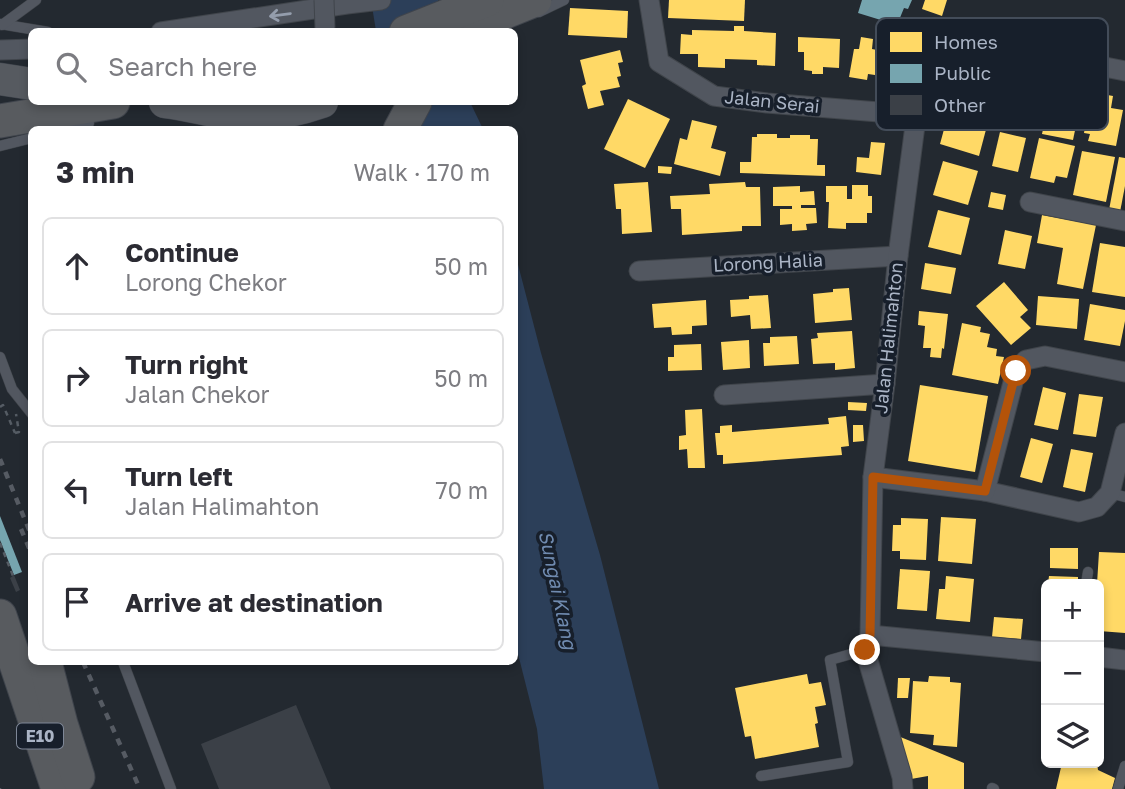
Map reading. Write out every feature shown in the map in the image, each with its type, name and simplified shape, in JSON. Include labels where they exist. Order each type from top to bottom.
[{"type":"highway","points":[[428,28],[443,0]]},
{"type":"highway","points":[[459,28],[475,0]]},
{"type":"highway","points":[[416,28],[487,0]]},
{"type":"highway","points":[[469,28],[535,7]]},
{"type":"highway","points":[[0,79],[28,82]]},
{"type":"highway","points":[[0,98],[28,93]]},
{"type":"highway","points":[[186,105],[227,113],[270,115],[314,105]]},
{"type":"highway","points":[[402,126],[413,105]]},
{"type":"highway","points":[[0,121],[101,112]]},
{"type":"highway","name":"E10","points":[[0,616],[58,789]]},
{"type":"highway","points":[[46,665],[82,789]]},
{"type":"highway","name":"E10","points":[[0,684],[37,789]]},
{"type":"street","points":[[324,0],[325,28]]},
{"type":"street","points":[[184,28],[381,0]]},
{"type":"street","name":"Jalan Serai","points":[[649,0],[659,62],[715,96],[876,112]]},
{"type":"street","points":[[0,50],[28,49]]},
{"type":"street","name":"Jalan Halimahton","points":[[903,789],[867,642],[873,477],[914,130]]},
{"type":"street","points":[[1030,202],[1125,221]]},
{"type":"street","name":"Lorong Halia","points":[[639,271],[898,256]]},
{"type":"street","points":[[985,491],[1016,371],[1026,360],[1045,356],[1125,372]]},
{"type":"street","points":[[724,395],[885,384]]},
{"type":"street","points":[[873,477],[985,491],[1079,512],[1097,507],[1117,495],[1125,433]]},
{"type":"street","points":[[867,642],[1041,652]]},
{"type":"street","points":[[1104,658],[1125,660]]},
{"type":"lane","points":[[1,24],[36,0]]},
{"type":"lane","points":[[535,7],[564,0]]},
{"type":"lane","points":[[1,24],[28,29]]},
{"type":"lane","points":[[72,126],[101,112]]},
{"type":"lane","points":[[0,146],[28,139]]},
{"type":"lane","points":[[0,357],[12,389],[28,409]]},
{"type":"lane","points":[[1087,579],[1088,572]]},
{"type":"lane","points":[[761,776],[848,762],[830,660],[867,642]]},
{"type":"lane","points":[[124,665],[171,789]]},
{"type":"lane","points":[[1118,789],[1125,766]]},
{"type":"path","points":[[2,406],[15,433]]},
{"type":"path","points":[[0,543],[13,576]]},
{"type":"water","points":[[371,0],[438,0],[443,28],[376,28]]},
{"type":"water","points":[[394,105],[471,105],[482,126],[399,126]]},
{"type":"water","name":"Sungai Klang","points":[[518,264],[600,555],[659,789],[544,789],[537,729],[518,654]]},
{"type":"building: Homes","points":[[669,0],[745,0],[744,21],[668,18]]},
{"type":"building: Homes","points":[[925,0],[947,0],[942,16],[922,9]]},
{"type":"building: Homes","points":[[570,8],[628,11],[627,38],[568,35]]},
{"type":"building: Homes","points":[[734,26],[744,26],[744,31],[776,33],[775,66],[757,65],[757,60],[725,59],[725,68],[698,67],[698,54],[680,54],[681,34],[692,35],[692,30],[734,31]]},
{"type":"building: Homes","points":[[798,37],[840,39],[839,68],[823,67],[823,74],[812,74],[812,71],[804,70],[804,52],[798,52]]},
{"type":"building: Homes","points":[[861,37],[873,39],[876,75],[868,74],[867,80],[849,77],[854,49],[859,49]]},
{"type":"building: Homes","points":[[620,50],[623,62],[618,63],[621,76],[617,77],[620,87],[600,91],[604,105],[588,109],[582,86],[586,84],[580,60]]},
{"type":"building: Homes","points":[[1108,95],[1113,96],[1111,108],[1123,110],[1116,146],[1088,141],[1090,134],[1084,133],[1085,130],[1108,130]]},
{"type":"building: Homes","points":[[628,99],[670,119],[645,168],[604,149]]},
{"type":"building: Homes","points":[[692,120],[717,126],[711,148],[726,152],[720,176],[674,164],[680,138],[687,140]]},
{"type":"building: Homes","points":[[944,130],[986,130],[979,156],[940,144]]},
{"type":"building: Homes","points":[[1043,130],[1075,130],[1073,140],[1042,134]]},
{"type":"building: Homes","points":[[1000,132],[1026,138],[1018,172],[992,166]]},
{"type":"building: Homes","points":[[757,134],[777,134],[777,138],[810,135],[810,139],[818,139],[817,165],[825,165],[825,176],[740,173],[740,162],[751,162],[752,137],[757,137]]},
{"type":"building: Homes","points":[[1039,138],[1075,146],[1067,178],[1056,176],[1054,183],[1030,178]]},
{"type":"building: Homes","points":[[871,142],[885,143],[881,175],[856,172],[857,157],[869,158]]},
{"type":"building: Homes","points":[[1082,151],[1115,157],[1106,202],[1073,195]]},
{"type":"building: Homes","points":[[1119,157],[1125,158],[1125,186],[1120,212],[1109,210]]},
{"type":"building: Homes","points":[[943,161],[978,171],[968,205],[933,195]]},
{"type":"building: Homes","points":[[658,166],[672,167],[671,174],[658,173]]},
{"type":"building: Homes","points":[[648,182],[652,232],[622,234],[621,209],[616,209],[614,184]]},
{"type":"building: Homes","points":[[745,182],[746,187],[760,187],[761,226],[742,226],[742,231],[682,235],[681,209],[671,209],[670,196],[710,194],[709,184]]},
{"type":"building: Homes","points":[[852,185],[868,185],[868,196],[872,196],[872,213],[867,213],[867,223],[846,223],[846,229],[828,228],[829,202],[826,202],[826,186],[847,186],[847,199],[852,199]]},
{"type":"building: Homes","points":[[800,186],[800,192],[814,191],[815,205],[801,205],[801,208],[816,208],[817,223],[806,224],[807,230],[792,231],[792,224],[780,225],[780,209],[792,209],[792,206],[773,206],[773,187]]},
{"type":"building: Homes","points":[[991,192],[1006,195],[1003,210],[988,207]]},
{"type":"building: Homes","points":[[938,210],[970,218],[961,255],[928,247]]},
{"type":"building: Homes","points":[[1042,215],[1096,225],[1083,289],[1057,284],[1063,248],[1037,243]]},
{"type":"building: Homes","points":[[1005,230],[1032,236],[1025,269],[998,264]]},
{"type":"building: Homes","points":[[1100,243],[1125,247],[1125,297],[1092,292]]},
{"type":"building: Homes","points":[[925,263],[956,268],[951,294],[921,289]]},
{"type":"building: Homes","points":[[1004,282],[1028,310],[1020,317],[1031,328],[1011,345],[976,306]]},
{"type":"building: Homes","points":[[849,288],[852,320],[815,323],[813,294]]},
{"type":"building: Homes","points":[[768,295],[771,328],[751,329],[750,315],[731,317],[730,300]]},
{"type":"building: Homes","points":[[1038,296],[1079,299],[1077,329],[1036,325]]},
{"type":"building: Homes","points":[[706,300],[707,325],[692,326],[692,334],[672,335],[671,327],[654,328],[652,304]]},
{"type":"building: Homes","points":[[1090,304],[1125,310],[1120,346],[1084,340]]},
{"type":"building: Homes","points":[[919,311],[948,314],[941,358],[930,357],[931,348],[923,348],[925,326],[918,325]]},
{"type":"building: Homes","points":[[962,323],[981,327],[980,332],[990,334],[987,347],[997,349],[996,356],[1004,357],[998,384],[952,375]]},
{"type":"building: Homes","points":[[852,331],[855,368],[835,370],[835,363],[813,364],[811,339],[818,338],[817,333]]},
{"type":"building: Homes","points":[[797,336],[799,364],[764,366],[763,343],[770,343],[770,337]]},
{"type":"building: Homes","points":[[749,340],[750,368],[723,370],[721,342]]},
{"type":"building: Homes","points":[[701,344],[702,370],[668,371],[668,357],[674,357],[674,345]]},
{"type":"building: Homes","points":[[920,385],[988,396],[975,472],[908,461]]},
{"type":"building: Homes","points":[[1043,387],[1066,393],[1058,430],[1034,425]]},
{"type":"building: Homes","points":[[1079,394],[1103,397],[1096,437],[1073,434]]},
{"type":"building: Homes","points":[[848,402],[867,403],[866,411],[848,410]]},
{"type":"building: Homes","points":[[702,409],[705,468],[688,468],[687,449],[679,450],[679,436],[686,435],[685,410]]},
{"type":"building: Homes","points":[[846,416],[849,446],[841,447],[842,455],[723,464],[723,455],[717,455],[715,433],[720,433],[720,426],[732,425],[732,432],[829,424],[828,418]]},
{"type":"building: Homes","points":[[853,425],[863,425],[864,441],[853,442]]},
{"type":"building: Homes","points":[[1031,438],[1053,444],[1042,483],[1020,477]]},
{"type":"building: Homes","points":[[1071,449],[1093,453],[1085,492],[1063,487]]},
{"type":"building: Homes","points":[[941,517],[976,519],[972,564],[938,561]]},
{"type":"building: Homes","points":[[901,518],[928,519],[926,560],[900,559],[900,551],[892,551],[893,525],[901,525]]},
{"type":"building: Homes","points":[[1050,548],[1078,548],[1078,569],[1050,568]]},
{"type":"building: Homes","points":[[1099,552],[1125,553],[1125,633],[1104,631],[1104,579],[1097,579]]},
{"type":"building: Homes","points":[[900,569],[930,571],[927,611],[897,609]]},
{"type":"building: Homes","points":[[946,576],[974,579],[970,622],[936,619],[939,589],[945,589]]},
{"type":"building: Homes","points":[[1049,576],[1078,577],[1078,579],[1049,579]]},
{"type":"building: Homes","points":[[994,617],[1023,619],[1021,639],[992,637]]},
{"type":"building: Homes","points":[[807,674],[809,684],[821,682],[826,705],[815,707],[819,747],[755,759],[751,736],[745,737],[735,688]]},
{"type":"building: Homes","points":[[929,676],[950,677],[950,682],[961,683],[957,747],[933,745],[934,735],[910,733],[913,681],[928,682]]},
{"type":"building: Homes","points":[[898,678],[910,678],[908,698],[897,698]]},
{"type":"building: Homes","points":[[898,736],[964,763],[964,789],[928,789],[928,776],[911,779]]},
{"type":"building: Homes","points":[[1061,768],[1098,768],[1115,778],[1112,789],[1056,789]]},
{"type":"building: Public","points":[[862,0],[912,0],[908,9],[904,8],[900,18],[876,19],[858,13]]},
{"type":"building: Public","points":[[0,516],[22,572],[14,575],[0,540]]},
{"type":"building: Other","points":[[14,575],[20,590],[16,592],[10,578]]},
{"type":"building: Other","points":[[296,705],[331,789],[219,789],[201,744]]},
{"type":"railway","points":[[0,459],[28,527]]},
{"type":"railway","points":[[21,529],[28,546]]},
{"type":"railway","points":[[84,665],[140,789]]},
{"type":"route","points":[[865,650],[870,635],[873,477],[985,491],[1016,371]]}]
